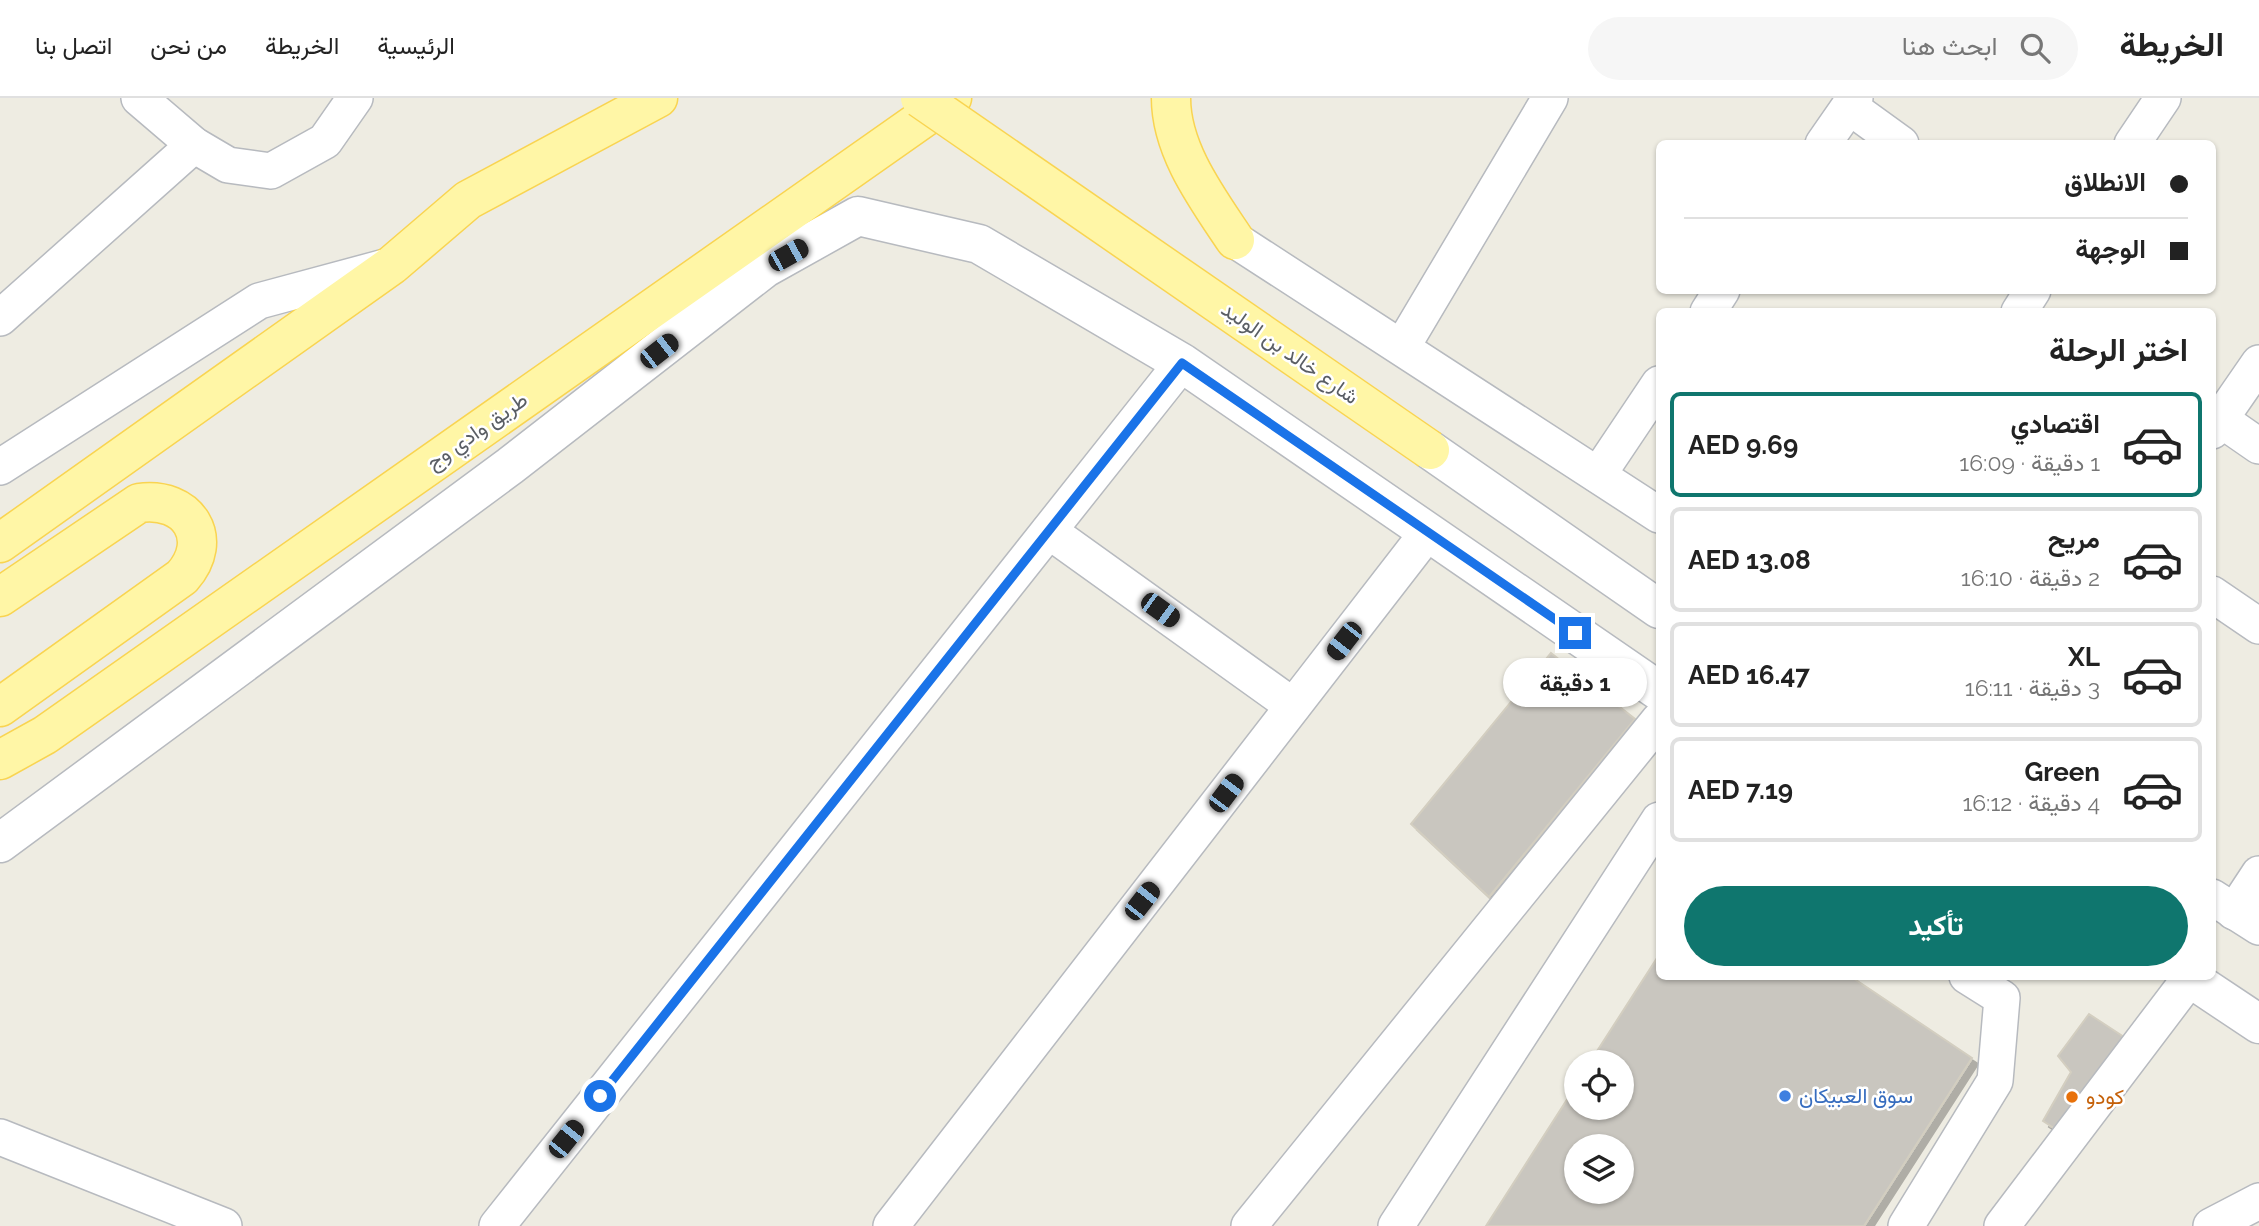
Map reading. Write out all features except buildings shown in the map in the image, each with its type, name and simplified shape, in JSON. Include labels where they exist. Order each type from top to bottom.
[{"type":"main road","points":[[0,543],[392,265],[468,200],[658,98]]},
{"type":"main road","name":"شارع خالد بن الوليد","points":[[919,98],[1430,450]]},
{"type":"main road","name":"طريق وادي وج","points":[[0,760],[45,735],[952,98]]},
{"type":"main road","points":[[1171,98],[1171,112],[1190,170],[1235,240]]},
{"type":"main road","points":[[0,597],[139,503],[154,500],[169,503],[182,511],[192,523],[197,537],[197,552],[192,566],[182,577],[0,708]]},
{"type":"street","points":[[139,98],[194,145],[228,165],[271,171],[325,141],[355,98]]},
{"type":"street","points":[[468,200],[601,117],[614,98]]},
{"type":"street","points":[[1402,347],[1550,98]]},
{"type":"street","points":[[2135,140],[2156,101]]},
{"type":"street","points":[[1826,140],[1852,103],[1896,140]]},
{"type":"street","points":[[0,318],[194,145]]},
{"type":"street","points":[[0,842],[510,466],[765,268],[858,216],[979,244],[1182,363],[1656,689]]},
{"type":"street","points":[[1235,240],[1656,513]]},
{"type":"street","points":[[0,467],[259,301],[392,265]]},
{"type":"street","points":[[497,1226],[1182,363]]},
{"type":"street","points":[[2259,363],[2216,425],[2259,446]]},
{"type":"street","points":[[1598,475],[1656,388]]},
{"type":"street","name":"شارع خالد بن الوليد","points":[[1430,450],[1656,607]]},
{"type":"street","points":[[1049,531],[1293,706]]},
{"type":"street","points":[[891,1226],[1428,532]]},
{"type":"street","points":[[2216,597],[2259,626]]},
{"type":"street","points":[[1249,1226],[1655,736]]},
{"type":"street","points":[[1396,1226],[1656,825]]},
{"type":"street","points":[[2235,912],[2259,874]]},
{"type":"street","points":[[1906,1226],[1995,1081],[2002,998],[1973,980]]},
{"type":"street","points":[[2002,1226],[2187,980]]},
{"type":"street","points":[[2193,980],[2259,1024]]},
{"type":"street","points":[[0,1136],[224,1226]]},
{"type":"street","points":[[2211,1226],[2259,1201]]},
{"type":"place","name":"سوق العبيكان","points":[[1785,1096]]},
{"type":"place","name":"كودو","points":[[2072,1097]]},
{"type":"route","points":[[600,1096],[1182,363],[1575,633]]}]
